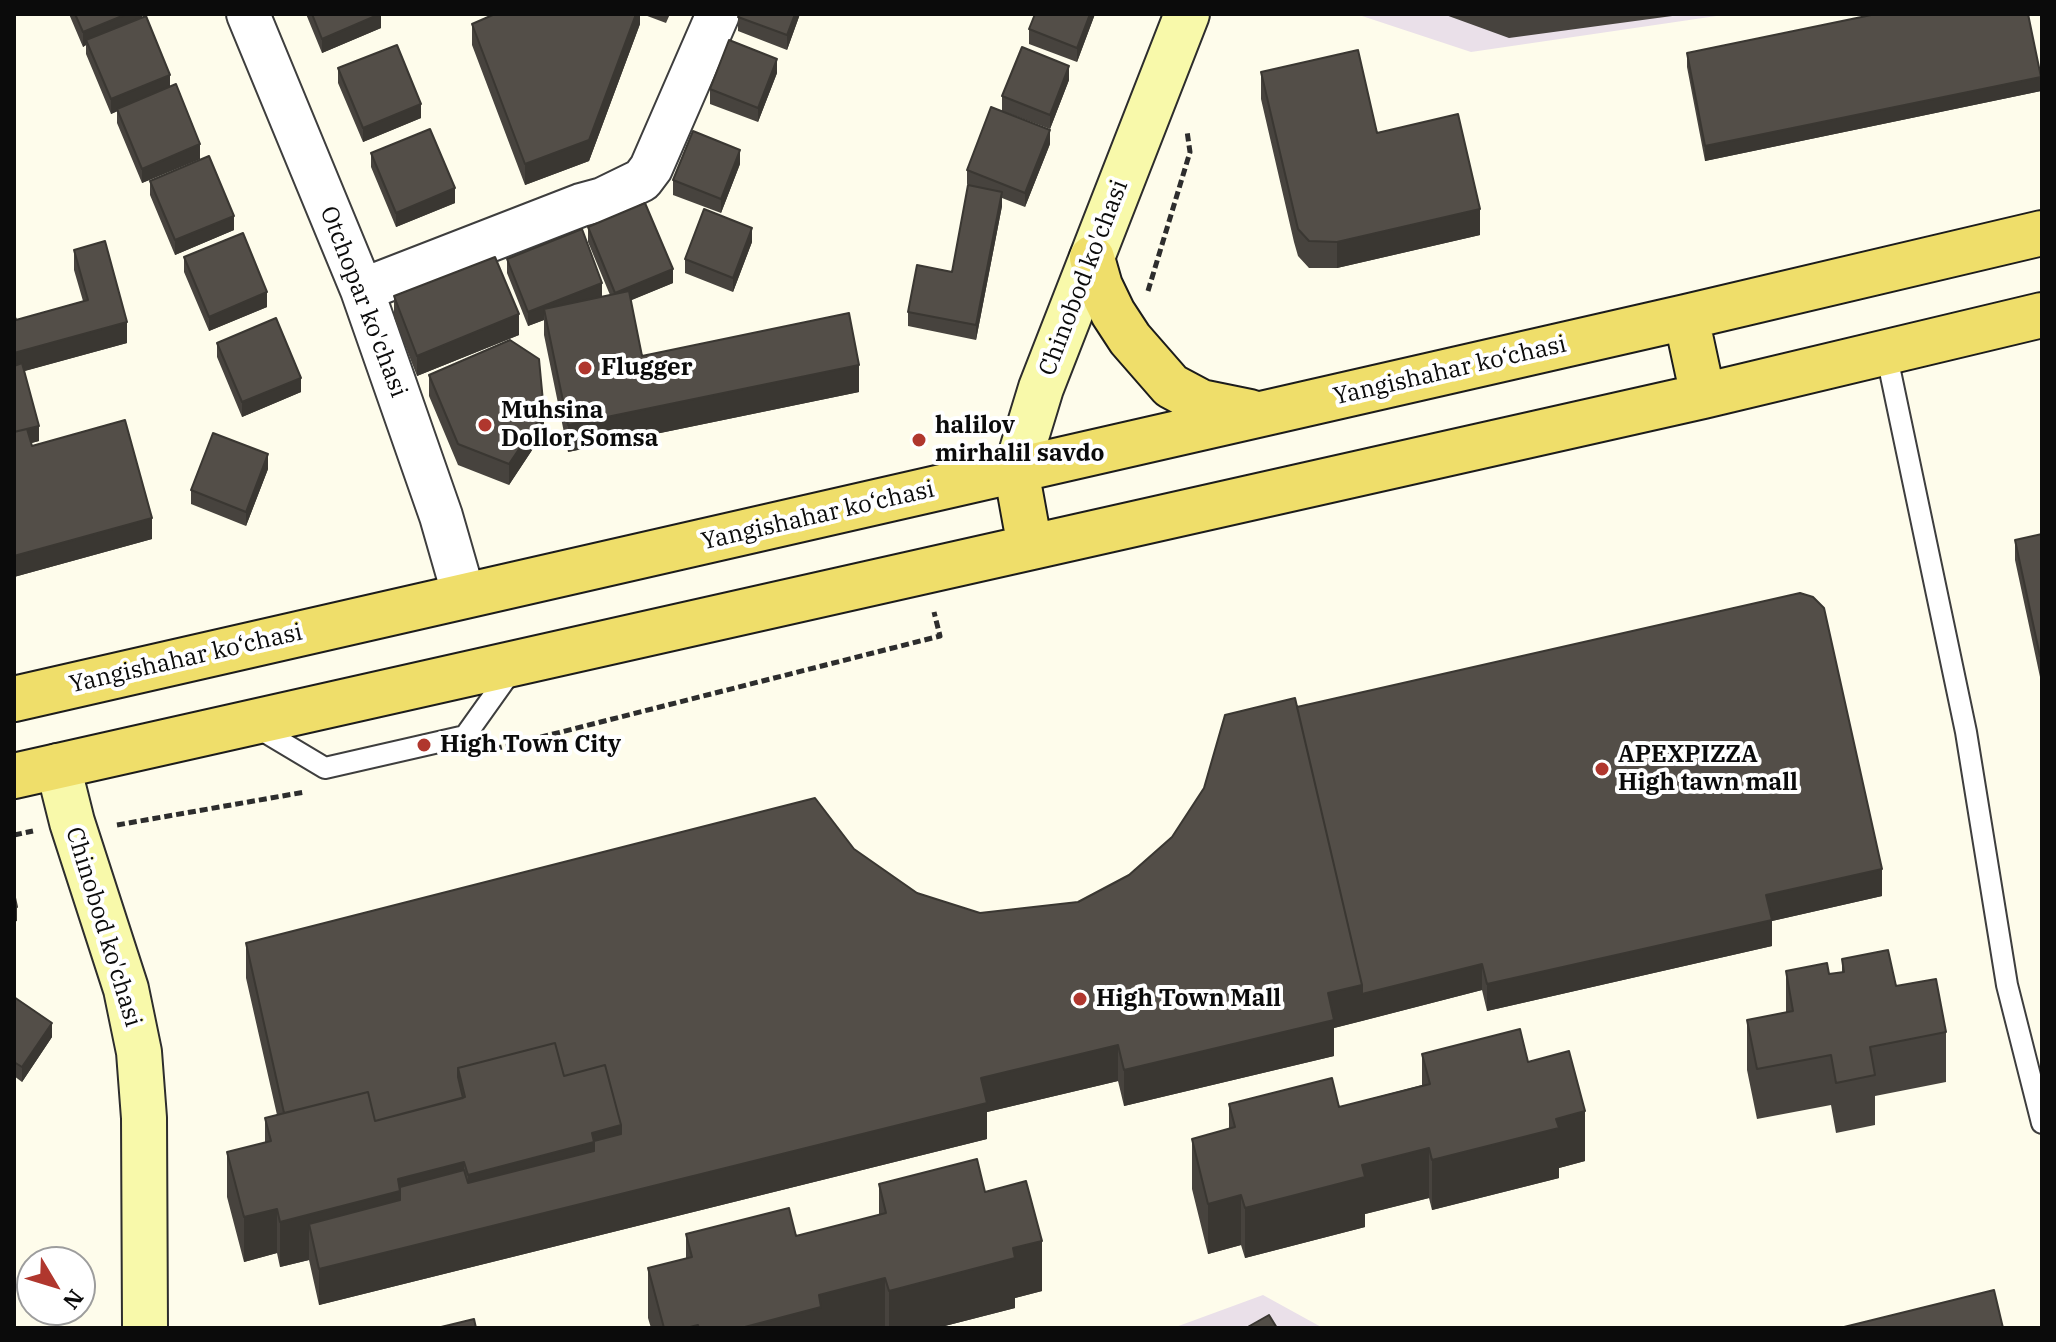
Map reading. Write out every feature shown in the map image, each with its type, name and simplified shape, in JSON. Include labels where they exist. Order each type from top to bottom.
[{"type":"main road","name":"Yangishahar ko‘chasi","points":[[14,699],[2042,233]]},
{"type":"main road","points":[[1092,258],[1100,286],[1130,339],[1171,386],[1201,402],[1260,415]]},
{"type":"main road","points":[[14,776],[1703,396],[2042,315]]},
{"type":"main road","points":[[1686,317],[1703,396]]},
{"type":"main road","name":"Chinobod ko'chasi","points":[[1016,470],[1030,547]]},
{"type":"street","name":"Otchopar ko'chasi","points":[[248,14],[362,290],[441,516],[464,596]]},
{"type":"street","points":[[362,290],[603,199],[642,180],[651,168],[718,14]]},
{"type":"street","name":"Chinobod ko'chasi","points":[[1016,470],[1041,388],[1187,14]]},
{"type":"street","name":"Chinobod ko'chasi","points":[[58,766],[72,822],[126,989],[139,1052],[144,1118],[145,1328]]},
{"type":"lane","points":[[1886,352],[1966,732],[2007,985],[2042,1123]]},
{"type":"lane","points":[[249,723],[325,768],[465,736],[517,663]]},
{"type":"path","points":[[1130,339],[1149,288],[1190,152],[1187,130]]},
{"type":"path","points":[[933,609],[940,636]]},
{"type":"shaded area","points":[[1356,14],[1730,14],[1471,52]]},
{"type":"shaded area","points":[[1263,1295],[1323,1328],[1173,1328]]},
{"type":"building","points":[[75,14],[127,14],[83,32]]},
{"type":"building","points":[[312,14],[380,14],[322,39]]},
{"type":"building","points":[[495,14],[636,14],[589,140],[525,164],[472,24]]},
{"type":"building","points":[[740,14],[795,14],[787,35],[738,17]]},
{"type":"building","points":[[1035,14],[1090,14],[1077,48],[1029,29]]},
{"type":"building","points":[[1876,14],[2028,14],[2041,77],[1705,146],[1687,53]]},
{"type":"building","points":[[146,16],[170,75],[111,99],[86,40]]},
{"type":"building","points":[[729,40],[777,59],[758,108],[710,89]]},
{"type":"building","points":[[397,45],[421,104],[363,128],[338,68]]},
{"type":"building","points":[[1022,47],[1069,66],[1050,115],[1002,96]]},
{"type":"building","points":[[1358,50],[1377,133],[1458,114],[1480,209],[1337,242],[1309,241],[1298,229],[1261,72]]},
{"type":"building","points":[[176,84],[200,144],[142,169],[117,109]]},
{"type":"building","points":[[991,107],[1050,130],[1025,193],[967,170]]},
{"type":"building","points":[[430,129],[455,188],[396,213],[371,153]]},
{"type":"building","points":[[693,131],[740,150],[721,199],[673,180]]},
{"type":"building","points":[[209,156],[234,216],[175,240],[150,181]]},
{"type":"building","points":[[968,185],[1002,192],[976,325],[908,312],[917,265],[952,272]]},
{"type":"building","points":[[645,203],[673,269],[615,293],[588,227]]},
{"type":"building","points":[[704,209],[752,228],[733,278],[685,259]]},
{"type":"building","points":[[582,229],[602,283],[528,312],[507,259]]},
{"type":"building","points":[[243,233],[267,292],[209,317],[184,257]]},
{"type":"building","points":[[105,241],[127,322],[14,353],[14,314],[16,320],[88,300],[74,250]]},
{"type":"building","points":[[495,257],[519,314],[417,356],[394,296]]},
{"type":"building","points":[[629,291],[642,356],[849,313],[859,365],[568,425],[544,309]]},
{"type":"building","points":[[276,318],[301,378],[242,402],[217,343]]},
{"type":"building","points":[[510,340],[539,359],[544,412],[509,464],[458,444],[429,375]]},
{"type":"building","points":[[22,363],[39,426],[14,432],[14,366]]},
{"type":"building","points":[[125,420],[152,518],[14,556],[14,432],[27,429],[32,446]]},
{"type":"building","points":[[213,433],[268,454],[246,512],[191,490]]},
{"type":"building","points":[[2042,534],[2042,655],[2040,656],[2015,540]]},
{"type":"building","points":[[1800,593],[1813,597],[1824,608],[1882,869],[1766,895],[1772,920],[1487,984],[1482,964],[1362,994],[1297,707]]},
{"type":"building","points":[[1295,698],[1362,985],[1328,993],[1334,1020],[1124,1070],[1118,1045],[981,1078],[987,1103],[319,1269],[309,1224],[400,1200],[400,1187],[464,1170],[468,1183],[594,1151],[594,1141],[621,1134],[621,1125],[605,1065],[564,1076],[555,1043],[458,1068],[463,1098],[375,1121],[368,1092],[284,1113],[246,943],[815,798],[854,849],[917,893],[980,913],[1078,902],[1129,875],[1172,837],[1204,788],[1225,715]]},
{"type":"building","points":[[1888,950],[1896,986],[1936,979],[1946,1032],[1870,1047],[1875,1075],[1836,1083],[1831,1055],[1757,1069],[1747,1020],[1793,1011],[1786,971],[1827,963],[1829,974],[1844,972],[1842,959]]},
{"type":"building","points":[[14,997],[52,1023],[22,1067],[14,1062]]},
{"type":"building","points":[[1520,1029],[1528,1062],[1569,1051],[1585,1111],[1556,1119],[1559,1128],[1432,1160],[1429,1148],[1362,1165],[1365,1177],[1245,1208],[1241,1195],[1208,1204],[1192,1139],[1235,1127],[1229,1104],[1332,1078],[1339,1107],[1430,1084],[1422,1054]]},
{"type":"building","points":[[555,1043],[564,1076],[605,1065],[621,1125],[592,1133],[594,1142],[468,1175],[464,1162],[398,1179],[400,1191],[280,1222],[277,1209],[244,1217],[227,1152],[271,1141],[265,1118],[368,1092],[375,1121],[465,1097],[458,1068]]},
{"type":"building","points":[[977,1159],[985,1192],[1026,1181],[1042,1241],[1013,1248],[1015,1258],[889,1291],[885,1278],[819,1295],[821,1307],[741,1328],[699,1328],[698,1325],[664,1328],[648,1268],[692,1257],[686,1234],[789,1208],[796,1236],[886,1213],[879,1184]]},
{"type":"building","points":[[1994,1290],[2003,1328],[1840,1328]]},
{"type":"building","points":[[1269,1315],[1277,1328],[1246,1328]]},
{"type":"building","points":[[474,1319],[476,1328],[437,1328]]},
{"type":"place","name":"Flugger","points":[[585,368]]},
{"type":"place","name":"Muhsina Dollor Somsa","points":[[485,425]]},
{"type":"place","name":"halilov mirhalil savdo","points":[[919,440]]},
{"type":"place","name":"High Town City","points":[[424,745]]},
{"type":"place","name":"APEXPIZZA High tawn mall","points":[[1602,769]]},
{"type":"place","name":"High Town Mall","points":[[1080,999]]}]
